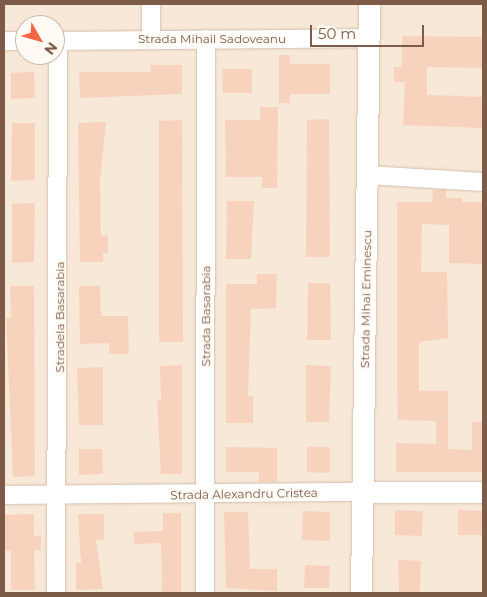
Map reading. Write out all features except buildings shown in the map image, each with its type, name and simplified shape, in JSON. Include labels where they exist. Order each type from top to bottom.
[{"type":"street","points":[[151,4],[151,39]]},
{"type":"street","name":"Strada Mihai Eminescu","points":[[361,593],[364,492],[369,4]]},
{"type":"street","name":"Strada Mihail Sadoveanu","points":[[65,41],[369,38]]},
{"type":"street","name":"Strada Basarabia","points":[[205,593],[206,40]]},
{"type":"street","name":"Stradela Basarabia","points":[[56,593],[58,495],[57,65]]},
{"type":"street","points":[[368,175],[483,182]]},
{"type":"street","name":"Strada Alexandru Cristea","points":[[4,495],[483,492]]},
{"type":"shaded area","points":[[4,4],[483,4],[483,593],[4,593]]}]
